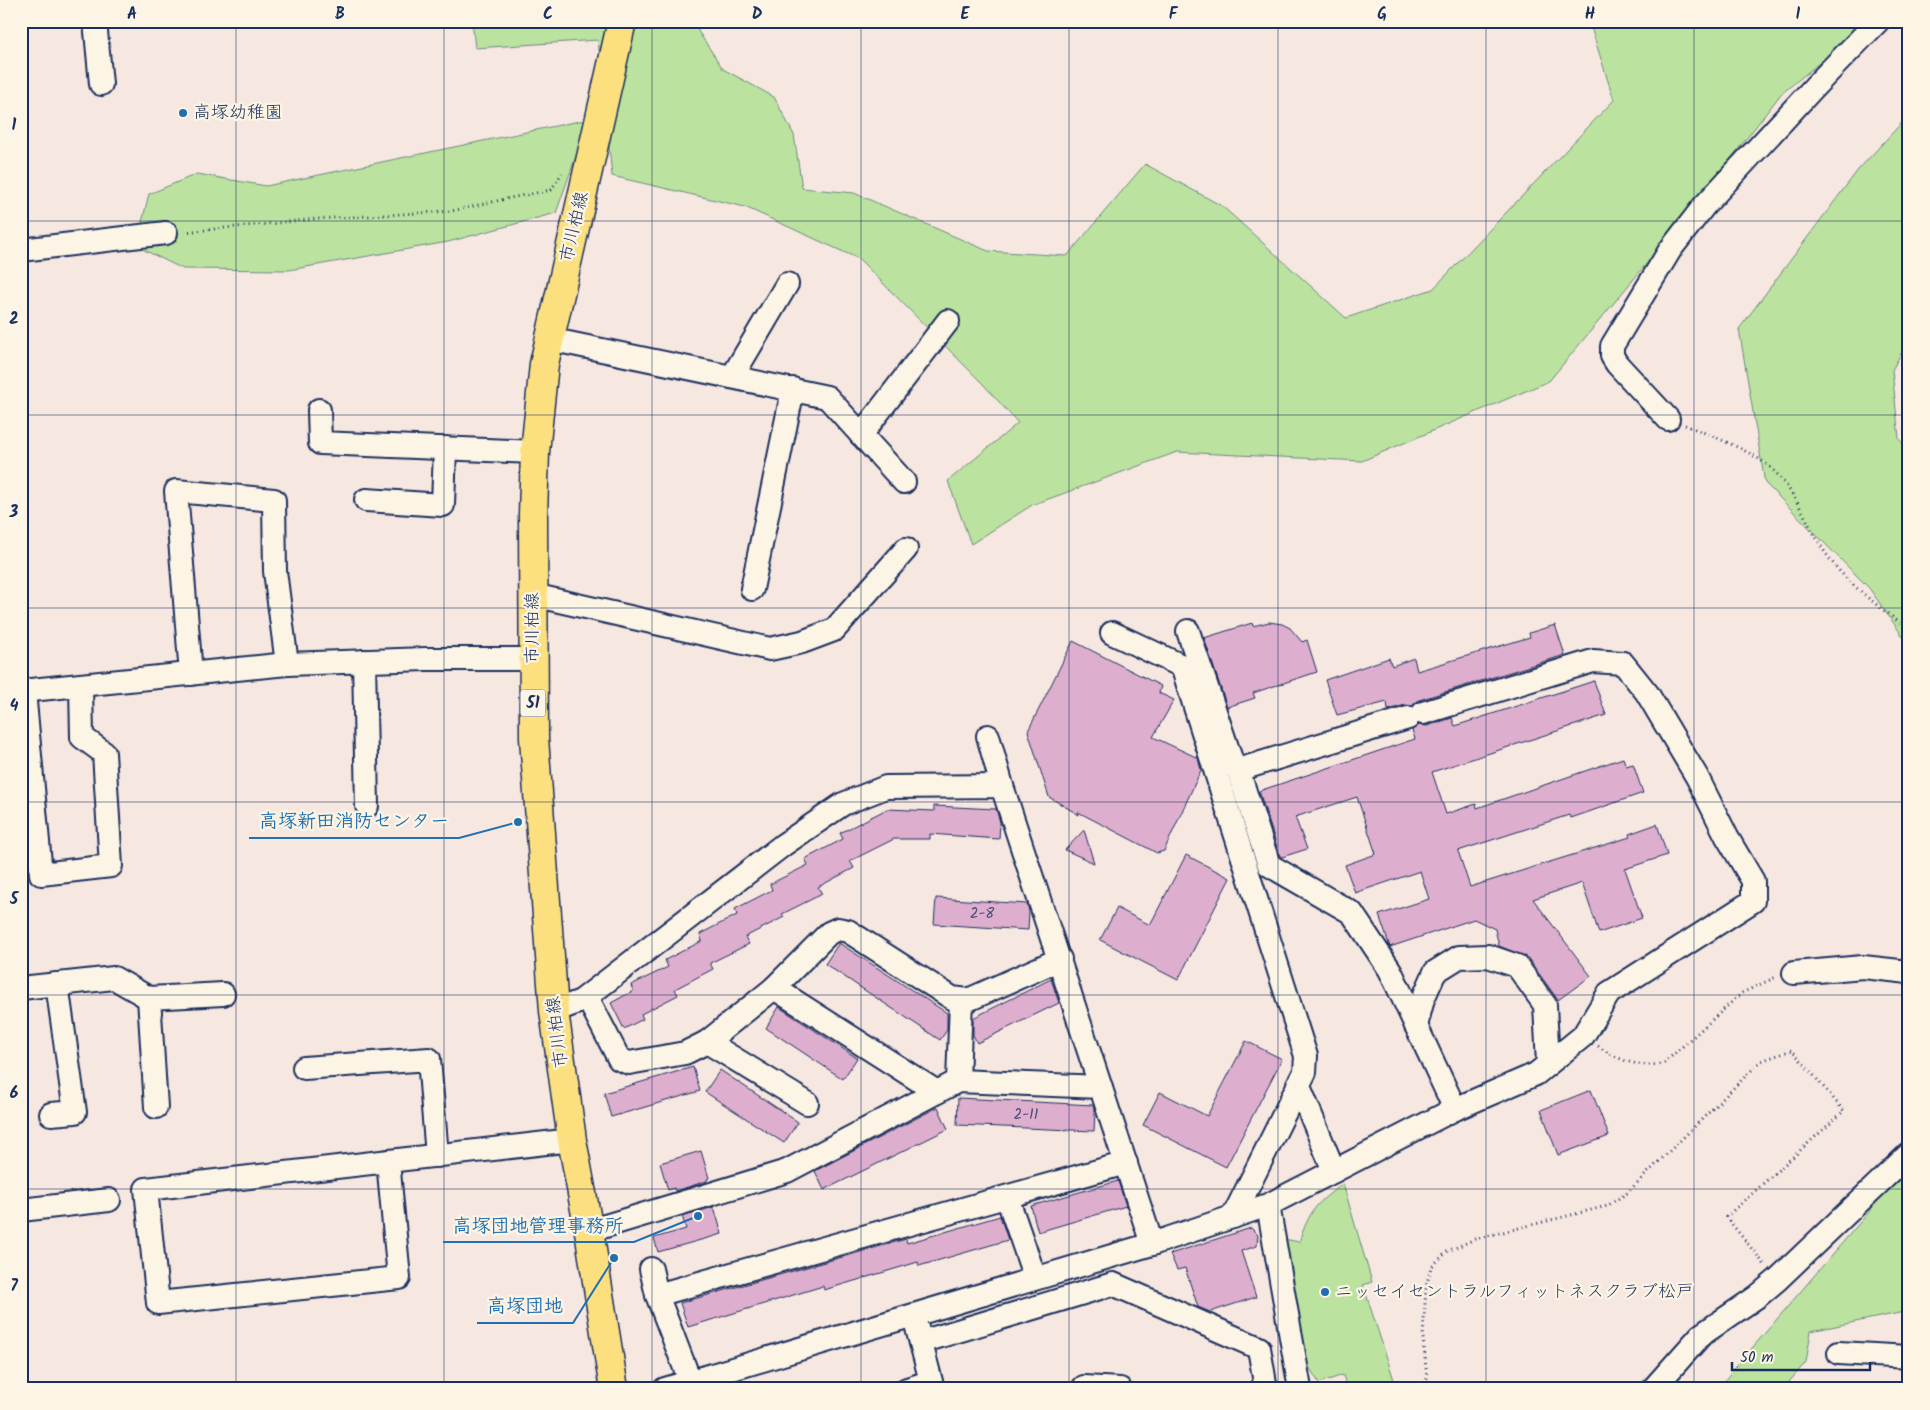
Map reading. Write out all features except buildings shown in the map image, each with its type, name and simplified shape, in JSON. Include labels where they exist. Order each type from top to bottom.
[{"type":"main road","name":"市川柏線","points":[[614,1389],[589,1231],[572,1140],[554,1011],[539,828],[534,738],[532,595],[535,452],[539,404],[549,339],[622,21]]},
{"type":"street","points":[[95,21],[101,84]]},
{"type":"street","points":[[1668,419],[1617,364],[1612,356],[1612,346],[1670,250],[1704,206],[1878,21]]},
{"type":"street","points":[[21,250],[166,233]]},
{"type":"street","points":[[732,377],[786,284]]},
{"type":"street","points":[[861,435],[948,321]]},
{"type":"street","points":[[549,339],[827,397],[904,482]]},
{"type":"street","points":[[752,589],[793,389]]},
{"type":"street","points":[[319,410],[320,443],[535,452]]},
{"type":"street","points":[[366,500],[443,505],[445,448]]},
{"type":"street","points":[[191,674],[176,491],[274,500],[275,571],[287,664]]},
{"type":"street","points":[[532,595],[770,649],[802,642],[834,630],[906,549]]},
{"type":"street","points":[[1188,632],[1232,762],[1238,770],[1268,865],[1352,913],[1390,970],[1455,1109]]},
{"type":"street","points":[[1112,633],[1182,666],[1306,1056],[1305,1072],[1233,1217]]},
{"type":"street","points":[[81,686],[82,737],[104,754],[111,866],[41,874],[23,691],[287,664],[532,659]]},
{"type":"street","points":[[364,661],[367,806]]},
{"type":"street","points":[[665,1389],[1152,1244],[1268,1205],[1455,1109],[1536,1074],[1583,1036],[1610,993],[1753,901],[1753,881],[1727,837],[1697,778],[1647,693],[1623,664],[1593,661],[1238,770]]},
{"type":"street","points":[[988,736],[1002,786],[1152,1244]]},
{"type":"street","points":[[554,1011],[582,1001],[783,846],[842,804],[886,787],[1002,786]]},
{"type":"street","points":[[587,997],[619,1059],[629,1063],[686,1053],[707,1042],[774,988],[828,933],[838,929],[848,931],[952,998],[962,1000],[968,1000],[1060,959]]},
{"type":"street","points":[[1416,1026],[1423,999],[1435,972],[1459,957],[1488,956],[1517,966],[1545,1005],[1548,1064]]},
{"type":"street","points":[[1794,973],[1862,967],[1909,972]]},
{"type":"street","points":[[21,988],[114,978],[149,998],[223,994]]},
{"type":"street","points":[[51,1114],[75,1112],[58,984]]},
{"type":"street","points":[[774,988],[937,1092]]},
{"type":"street","points":[[149,998],[156,1107]]},
{"type":"street","points":[[958,1081],[962,1000]]},
{"type":"street","points":[[707,1042],[807,1103]]},
{"type":"street","points":[[304,1068],[430,1059],[437,1156]]},
{"type":"street","points":[[589,1231],[786,1171],[958,1081],[1101,1087]]},
{"type":"street","points":[[1298,1084],[1334,1172]]},
{"type":"street","points":[[388,1161],[399,1278],[158,1303],[146,1189],[388,1161],[437,1156],[572,1140]]},
{"type":"street","points":[[1653,1389],[1701,1335],[1758,1296],[1777,1280],[1909,1154]]},
{"type":"street","points":[[656,1295],[1126,1163]]},
{"type":"street","points":[[1007,1197],[1035,1278]]},
{"type":"street","points":[[21,1210],[109,1200]]},
{"type":"street","points":[[1268,1205],[1300,1389]]},
{"type":"street","points":[[651,1269],[656,1295],[690,1382]]},
{"type":"street","points":[[920,1342],[1113,1284],[1259,1348],[1266,1389]]},
{"type":"street","points":[[907,1389],[932,1385],[914,1315]]},
{"type":"street","points":[[1838,1353],[1909,1357]]},
{"type":"street","points":[[1084,1389],[1084,1386],[1120,1389]]},
{"type":"path","points":[[166,233],[317,219],[452,211],[505,198],[552,190],[562,173]]},
{"type":"path","points":[[1668,419],[1722,441],[1768,466],[1786,483],[1832,561],[1848,580],[1909,630]]},
{"type":"path","points":[[1611,1056],[1650,1067],[1664,1063],[1742,993],[1777,977],[1794,973]]},
{"type":"path","points":[[1428,1389],[1423,1338],[1426,1287],[1431,1267],[1448,1251],[1475,1239],[1607,1206],[1627,1193],[1761,1061],[1792,1050],[1844,1111],[1726,1216],[1777,1280]]},
{"type":"green space","points":[[472,21],[698,21],[698,31],[723,69],[774,97],[794,135],[802,188],[854,193],[988,251],[1067,256],[1145,164],[1222,206],[1346,318],[1433,289],[1614,100],[1589,21],[1871,21],[1781,94],[1687,215],[1549,381],[1362,461],[1177,452],[1032,505],[971,544],[948,481],[1018,423],[983,384],[859,259],[745,207],[612,176],[598,40],[475,48]]},
{"type":"green space","points":[[776,21],[846,21],[831,26],[777,23]]},
{"type":"green space","points":[[1909,115],[1909,339],[1892,370],[1899,439],[1909,451],[1909,645],[1869,588],[1765,483],[1739,329],[1858,170]]},
{"type":"green space","points":[[589,119],[556,213],[448,242],[289,270],[183,269],[136,246],[149,194],[197,174],[266,186]]},
{"type":"green space","points":[[1909,1161],[1909,1311],[1811,1331],[1806,1362],[1783,1389],[1717,1389],[1868,1213]]},
{"type":"green space","name":"ニッセイセントラルフィットネスクラブ松戸","points":[[1343,1184],[1372,1282],[1363,1285],[1397,1389],[1347,1389],[1343,1375],[1319,1383],[1293,1341],[1284,1239],[1299,1242],[1315,1208]]},
{"type":"place","name":"高塚幼稚園","points":[[183,113]]},
{"type":"place","name":"高塚新田消防センター","points":[[518,822]]},
{"type":"place","name":"高塚団地管理事務所","points":[[698,1216]]},
{"type":"place","name":"高塚団地","points":[[614,1258]]},
{"type":"place","name":"ニッセイセントラルフィットネスクラブ松戸","points":[[1325,1292]]}]
